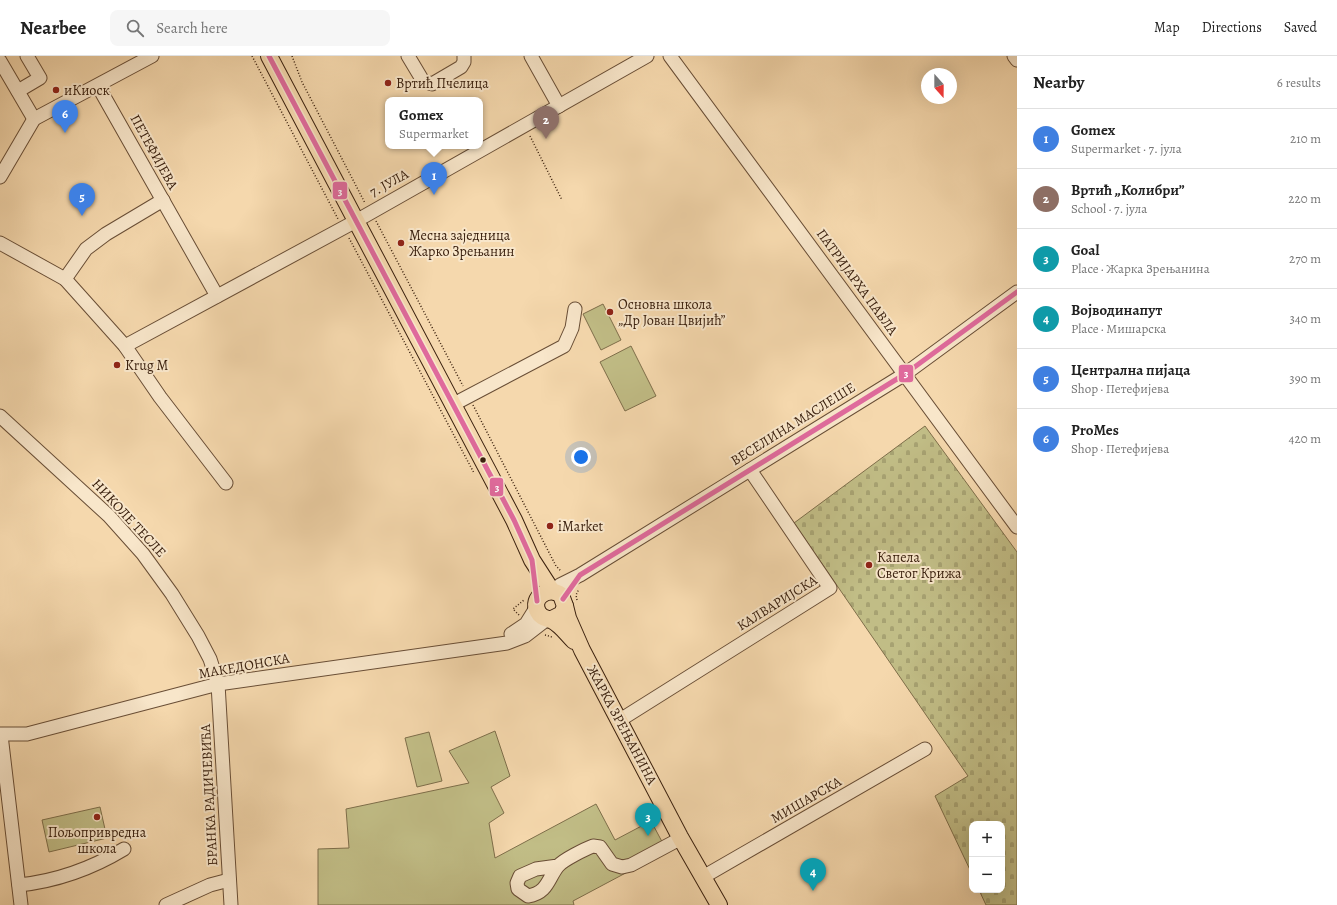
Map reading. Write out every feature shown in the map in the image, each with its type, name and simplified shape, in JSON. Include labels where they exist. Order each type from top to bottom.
[{"type":"main road","name":"ЖАРКА ЗРЕЊАНИНА","points":[[269,56],[350,225],[452,405],[514,520],[532,560],[562,598],[568,618],[582,650],[680,837],[719,905]]},
{"type":"main road","name":"ЖАРКА ЗРЕЊАНИНА","points":[[532,560],[539,610],[558,624],[582,650]]},
{"type":"main road","points":[[544,592],[562,598],[562,614],[554,619],[539,610],[544,592]]},
{"type":"street","points":[[18,91],[40,78],[27,56]]},
{"type":"street","points":[[2,169],[34,119],[152,56]]},
{"type":"street","points":[[408,56],[423,81],[432,84],[461,67],[464,62],[464,56]]},
{"type":"street","points":[[531,56],[559,106]]},
{"type":"street","name":"7. ЈУЛА","points":[[483,149],[647,56]]},
{"type":"street","name":"ПАТРИЈАРХА ПАВЛА","points":[[670,56],[1017,528]]},
{"type":"street","points":[[1014,56],[1017,60]]},
{"type":"street","points":[[0,61],[34,119]]},
{"type":"street","name":"ПЕТЕФИЈЕВА","points":[[98,86],[217,296]]},
{"type":"street","name":"7. ЈУЛА","points":[[350,225],[483,149]]},
{"type":"street","points":[[65,279],[86,248],[106,234],[163,200]]},
{"type":"street","points":[[124,346],[350,225]]},
{"type":"street","points":[[0,243],[65,279],[124,346],[160,397],[226,483]]},
{"type":"street","name":"ВЕСЕЛИНА МАСЛЕШЕ","points":[[562,598],[580,575],[905,374],[1017,292]]},
{"type":"street","points":[[452,405],[564,346],[572,328],[576,309]]},
{"type":"street","name":"НИКОЛЕ ТЕСЛЕ","points":[[0,416],[108,516],[143,554],[172,594],[198,636],[212,663],[218,684]]},
{"type":"street","name":"КАЛВАРИЈСКА","points":[[620,720],[830,588],[750,470]]},
{"type":"street","name":"МАКЕДОНСКА","points":[[0,734],[27,734],[218,684],[496,643],[529,627],[539,610]]},
{"type":"street","name":"БРАНКА РАДИЧЕВИЋА","points":[[218,684],[231,905]]},
{"type":"street","points":[[0,734],[21,905]]},
{"type":"street","name":"МИШАРСКА","points":[[704,877],[925,749]]},
{"type":"street","points":[[558,866],[596,845],[600,847],[612,864],[627,866],[674,842],[680,837]]},
{"type":"street","points":[[19,884],[49,880],[77,872],[103,861],[124,849]]},
{"type":"street","points":[[166,905],[210,885],[229,880]]},
{"type":"path","points":[[252,56],[350,225],[477,480]]},
{"type":"path","points":[[292,56],[302,82],[469,397],[556,566],[562,572]]},
{"type":"path","points":[[525,125],[562,200]]},
{"type":"path","points":[[562,598],[576,595],[580,585],[580,575]]},
{"type":"path","points":[[539,610],[513,609],[529,627],[553,637],[556,641]]},
{"type":"green space","points":[[603,304],[621,340],[601,350],[583,314]]},
{"type":"green space","points":[[631,346],[656,396],[625,411],[600,362]]},
{"type":"green space","points":[[925,426],[1017,552],[1017,905],[986,905],[980,893],[1005,893],[1005,821],[969,821],[969,868],[935,796],[968,776],[794,523]]},
{"type":"green space","points":[[495,731],[510,776],[491,787],[504,813],[489,823],[495,858],[596,804],[615,840],[651,821],[667,851],[573,901],[574,905],[318,905],[318,849],[349,848],[346,809],[469,783],[449,751]]},
{"type":"green space","points":[[429,732],[442,781],[417,787],[405,738]]},
{"type":"green space","points":[[100,807],[107,838],[49,852],[42,820]]},
{"type":"transit line","name":"3","points":[[269,56],[514,520],[532,560],[537,601]]},
{"type":"transit line","name":"3","points":[[563,599],[580,575],[905,374],[1017,292]]},
{"type":"place","name":"Вртић Пчелица","points":[[388,83]]},
{"type":"place","name":"иКиоск","points":[[56,90]]},
{"type":"place","name":"ProMes","points":[[65,133]]},
{"type":"place","name":"Вртић „Колибри”","points":[[546,139]]},
{"type":"place","name":"Gomex","points":[[434,195]]},
{"type":"place","name":"Централна пијаца","points":[[82,216]]},
{"type":"place","name":"Месна заједница Жарко Зрењанин","points":[[401,243]]},
{"type":"place","name":"Основна школа „Др Јован Цвијић”","points":[[610,312]]},
{"type":"place","name":"Krug M","points":[[117,365]]},
{"type":"place","name":"iMarket","points":[[550,526]]},
{"type":"place","name":"Капела Светог Крижа","points":[[869,565]]},
{"type":"place","name":"Пољопривредна школа","points":[[97,817]]},
{"type":"place","name":"Goal","points":[[648,836]]},
{"type":"place","name":"Војводинапут","points":[[813,891]]}]
